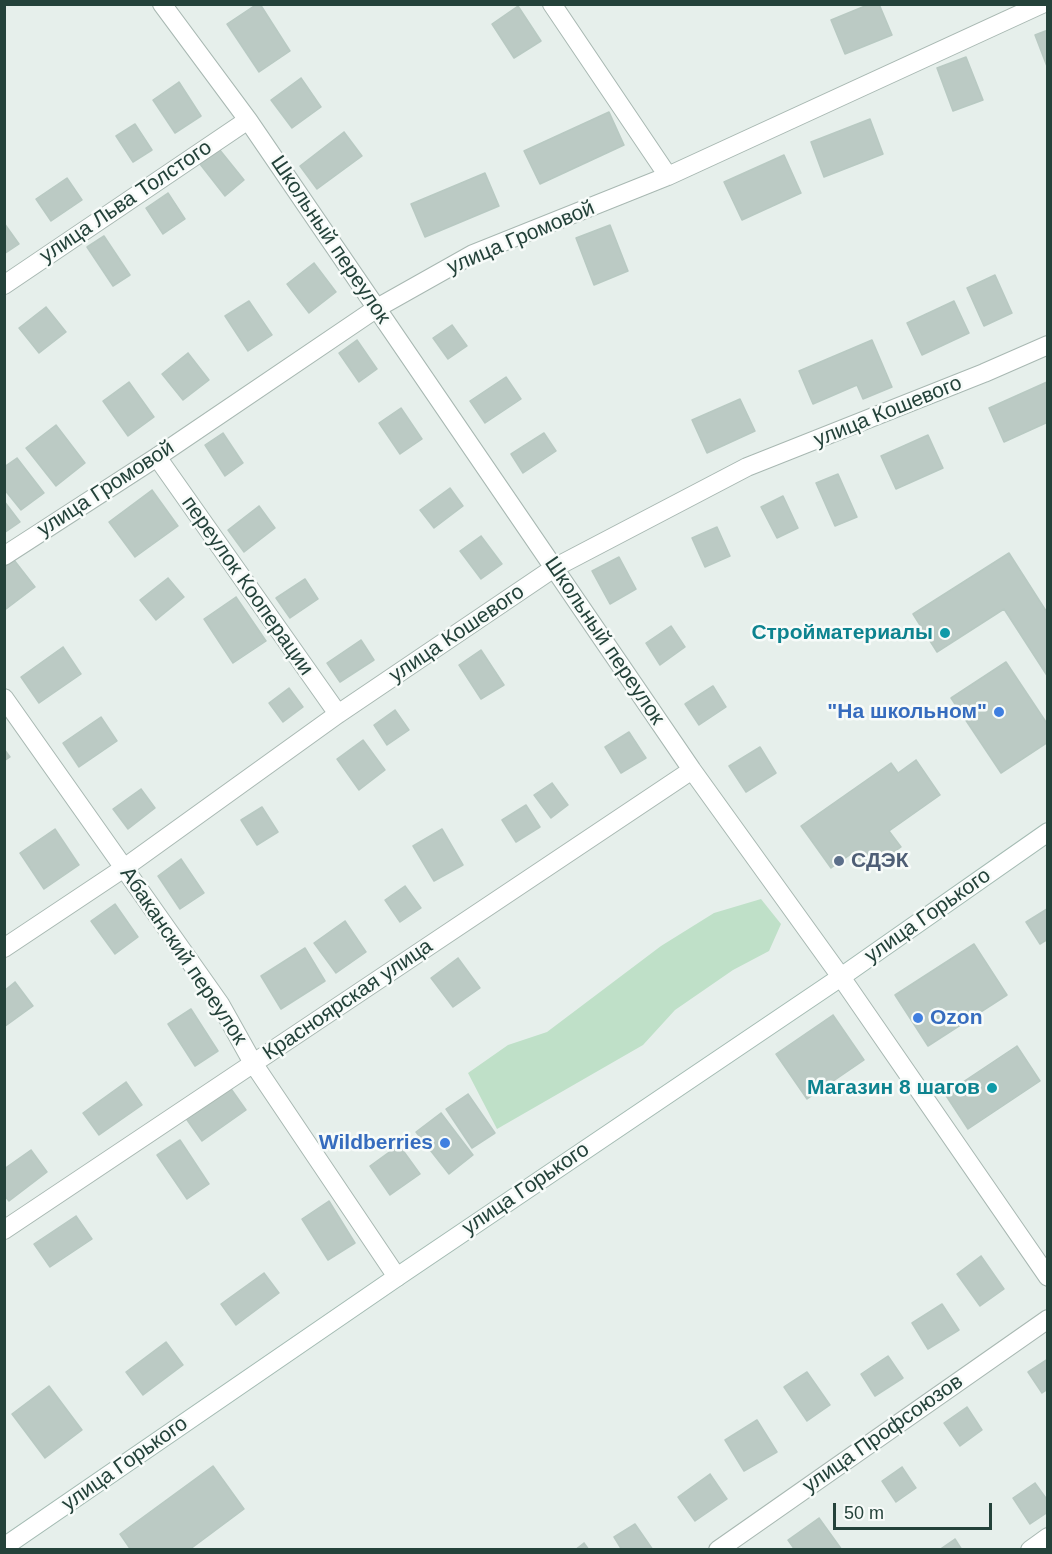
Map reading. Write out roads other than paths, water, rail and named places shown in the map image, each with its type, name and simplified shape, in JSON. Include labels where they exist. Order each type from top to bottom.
[{"type":"street","name":"Школьный переулок","points":[[162,4],[248,120],[692,770],[841,977],[1047,1277]]},
{"type":"street","points":[[552,4],[668,176]]},
{"type":"street","name":"улица Громовой","points":[[4,555],[157,457],[377,308],[473,254],[668,176],[1042,4]]},
{"type":"street","name":"улица Льва Толстого","points":[[4,285],[248,120]]},
{"type":"street","name":"улица Кошевого","points":[[4,948],[124,868],[338,714],[554,568],[747,467],[984,373],[1047,345]]},
{"type":"street","name":"переулок Кооперации","points":[[157,457],[338,714]]},
{"type":"street","name":"Абаканский переулок","points":[[4,698],[220,1004],[253,1063],[397,1277]]},
{"type":"street","name":"Красноярская улица","points":[[4,1230],[692,770]]},
{"type":"street","name":"улица Горького","points":[[4,1547],[397,1277],[841,977],[1047,832]]},
{"type":"street","name":"улица Профсоюзов","points":[[718,1550],[1047,1319]]},
{"type":"street","points":[[1030,1550],[1047,1537]]},
{"type":"place","name":"Стройматериалы","points":[[945,633]]},
{"type":"place","name":"\"На школьном\"","points":[[999,712]]},
{"type":"place","name":"СДЭК","points":[[839,861]]},
{"type":"place","name":"Ozon","points":[[918,1018]]},
{"type":"place","name":"Магазин 8 шагов","points":[[992,1088]]},
{"type":"place","name":"Wildberries","points":[[445,1143]]}]
